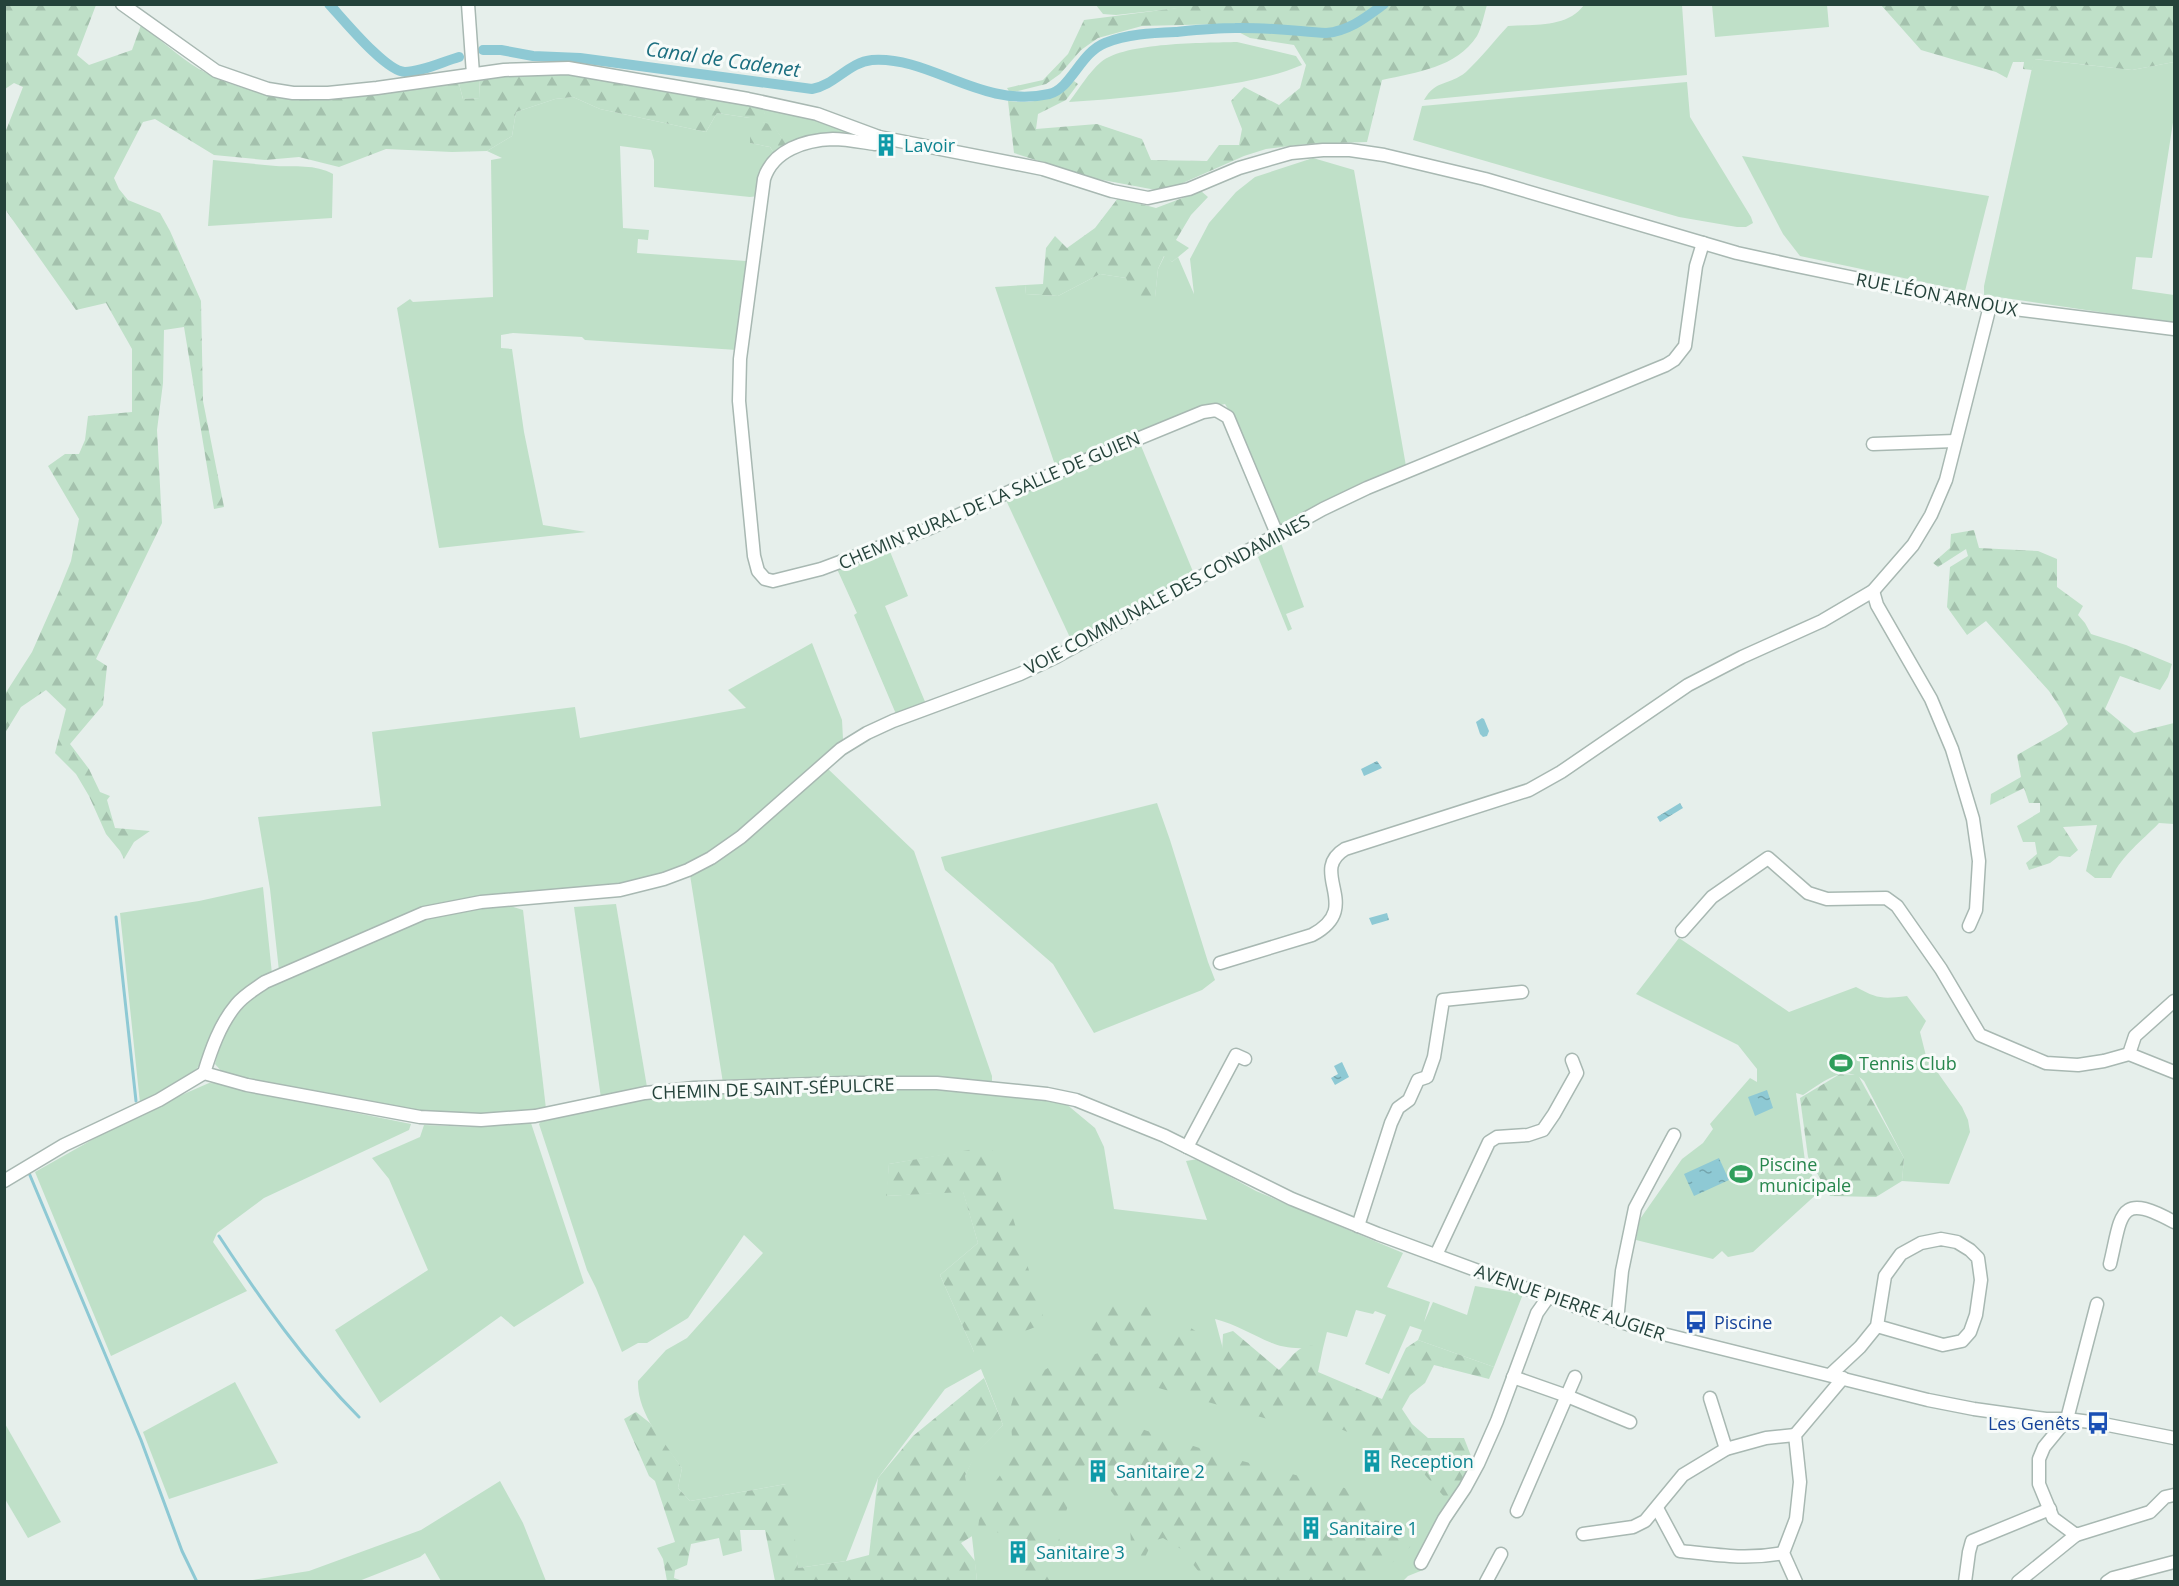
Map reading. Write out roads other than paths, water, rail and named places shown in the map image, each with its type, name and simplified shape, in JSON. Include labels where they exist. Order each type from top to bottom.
[{"type":"street","points":[[122,4],[216,71],[267,89],[293,93],[328,93],[504,70],[568,68],[748,99],[817,114],[879,137]]},
{"type":"street","points":[[468,4],[473,74]]},
{"type":"street","name":"RUE LÉON ARNOUX","points":[[879,137],[1043,169],[1112,191],[1148,198],[1189,189],[1239,168],[1291,153],[1350,150],[1384,155],[1525,190],[1703,243],[1777,262],[1990,306],[2175,329]]},
{"type":"street","name":"CHEMIN RURAL DE LA SALLE DE GUIEN","points":[[879,137],[875,144],[832,139],[789,149],[773,161],[764,179],[741,348],[738,388],[754,556],[758,571],[765,579],[773,581],[850,559],[928,529],[1011,491],[1161,428],[1203,412],[1216,410],[1228,417],[1277,534]]},
{"type":"street","name":"VOIE COMMUNALE DES CONDAMINES","points":[[204,1073],[211,1050],[235,1006],[265,982],[424,913],[481,902],[620,890],[664,879],[688,870],[711,858],[741,837],[841,749],[867,733],[1056,657],[1277,534],[1367,488],[1674,360],[1682,352],[1687,339],[1696,266],[1703,243]]},
{"type":"street","points":[[1220,963],[1312,935],[1324,929],[1331,920],[1336,901],[1330,872],[1331,863],[1345,849],[1529,790],[1593,751],[1688,685],[1742,657],[1822,621],[1873,591],[1912,545],[1930,515],[1946,480],[1954,441],[1990,306]]},
{"type":"street","points":[[1873,444],[1954,441]]},
{"type":"street","points":[[1873,591],[1877,605],[1931,699],[1952,749],[1973,819],[1979,861],[1976,910],[1969,926]]},
{"type":"street","points":[[1682,931],[1712,897],[1768,858],[1808,893],[1827,899],[1886,898],[1897,906],[1941,969],[1980,1035],[2046,1063],[2078,1065],[2129,1054],[2175,1072]]},
{"type":"street","points":[[1358,1226],[1391,1123],[1398,1108],[1409,1100],[1418,1080],[1427,1077],[1434,1057],[1443,1000],[1522,992]]},
{"type":"street","points":[[2129,1054],[2135,1036],[2175,1001]]},
{"type":"street","points":[[1187,1147],[1236,1055],[1245,1059]]},
{"type":"street","points":[[1436,1255],[1489,1142],[1497,1137],[1528,1136],[1543,1130],[1577,1073],[1572,1060]]},
{"type":"street","points":[[4,1180],[63,1145],[159,1100],[204,1073]]},
{"type":"street","name":"CHEMIN DE SAINT-SÉPULCRE","points":[[204,1073],[247,1085],[420,1117],[470,1120],[535,1116],[645,1093],[674,1090],[937,1083],[1047,1094],[1076,1100],[1129,1122]]},
{"type":"street","name":"AVENUE PIERRE AUGIER","points":[[1129,1122],[1187,1147],[1292,1199],[1358,1226],[1639,1328],[1928,1400],[2046,1419],[2067,1419],[2175,1438]]},
{"type":"street","points":[[1617,1320],[1622,1271],[1635,1208],[1674,1136]]},
{"type":"street","points":[[2110,1264],[2121,1218],[2127,1210],[2136,1207],[2151,1209],[2175,1222]]},
{"type":"street","points":[[1830,1375],[1860,1347],[1877,1326],[1885,1276],[1901,1254],[1921,1243],[1941,1239],[1957,1242],[1978,1258],[1981,1280],[1976,1315],[1970,1332],[1962,1341],[1943,1345],[1877,1326]]},
{"type":"street","points":[[1421,1563],[1444,1519],[1478,1464],[1537,1313],[1549,1296]]},
{"type":"street","points":[[2076,1535],[2053,1518],[2039,1484],[2038,1459],[2044,1447],[2067,1419],[2097,1304]]},
{"type":"street","points":[[1583,1534],[1633,1527],[1646,1521],[1683,1475],[1726,1449],[1766,1438],[1795,1435],[1846,1379],[1860,1347]]},
{"type":"street","points":[[1513,1377],[1567,1395],[1630,1422]]},
{"type":"street","points":[[1517,1511],[1575,1377]]},
{"type":"street","points":[[1710,1398],[1726,1449]]},
{"type":"street","points":[[2044,1447],[2046,1419]]},
{"type":"street","points":[[1795,1435],[1800,1482],[1796,1519],[1783,1553],[1796,1581]]},
{"type":"street","points":[[2018,1581],[2076,1535],[2150,1512],[2165,1497],[2175,1495]]},
{"type":"street","points":[[1657,1508],[1680,1551],[1739,1558],[1783,1553]]},
{"type":"street","points":[[1965,1581],[1972,1541],[2049,1509]]},
{"type":"street","points":[[1486,1581],[1501,1554]]},
{"type":"street","points":[[2107,1581],[2175,1562]]},
{"type":"water","points":[[1482,718],[1489,731],[1487,736],[1483,737],[1476,722]]},
{"type":"water","points":[[1377,761],[1382,768],[1364,776],[1361,769]]},
{"type":"water","points":[[1680,803],[1683,808],[1660,822],[1657,817]]},
{"type":"water","points":[[1387,913],[1389,920],[1372,925],[1369,918]]},
{"type":"water","points":[[1342,1062],[1349,1077],[1335,1085],[1331,1078],[1338,1074],[1334,1066]]},
{"type":"water","points":[[1767,1090],[1773,1108],[1755,1116],[1748,1097]]},
{"type":"water","points":[[1719,1158],[1729,1180],[1694,1196],[1684,1174]]},
{"type":"waterway","name":"Canal de Cadenet","points":[[329,4],[376,54],[397,70],[405,72],[418,70],[459,57]]},
{"type":"waterway","name":"Canal de Cadenet","points":[[483,50],[501,50],[533,56],[580,58],[812,89],[828,83],[864,62],[894,61],[915,66],[978,89],[1024,97],[1057,91],[1096,48],[1122,38],[1228,28],[1334,32],[1349,27],[1384,4]]},
{"type":"waterway","points":[[116,917],[136,1101]]},
{"type":"waterway","points":[[29,1173],[141,1440],[182,1551],[197,1582]]},
{"type":"waterway","points":[[219,1236],[284,1330],[320,1375],[359,1417]]},
{"type":"place","name":"Lavoir","points":[[886,145]]},
{"type":"place","name":"Tennis Club","points":[[1841,1063]]},
{"type":"place","name":"Piscine municipale","points":[[1741,1174]]},
{"type":"place","name":"Piscine","points":[[1696,1322]]},
{"type":"place","name":"Les Genêts","points":[[2098,1423]]},
{"type":"place","name":"Reception","points":[[1372,1461]]},
{"type":"place","name":"Sanitaire 2","points":[[1098,1471]]},
{"type":"place","name":"Sanitaire 1","points":[[1311,1528]]},
{"type":"place","name":"Sanitaire 3","points":[[1018,1552]]}]
